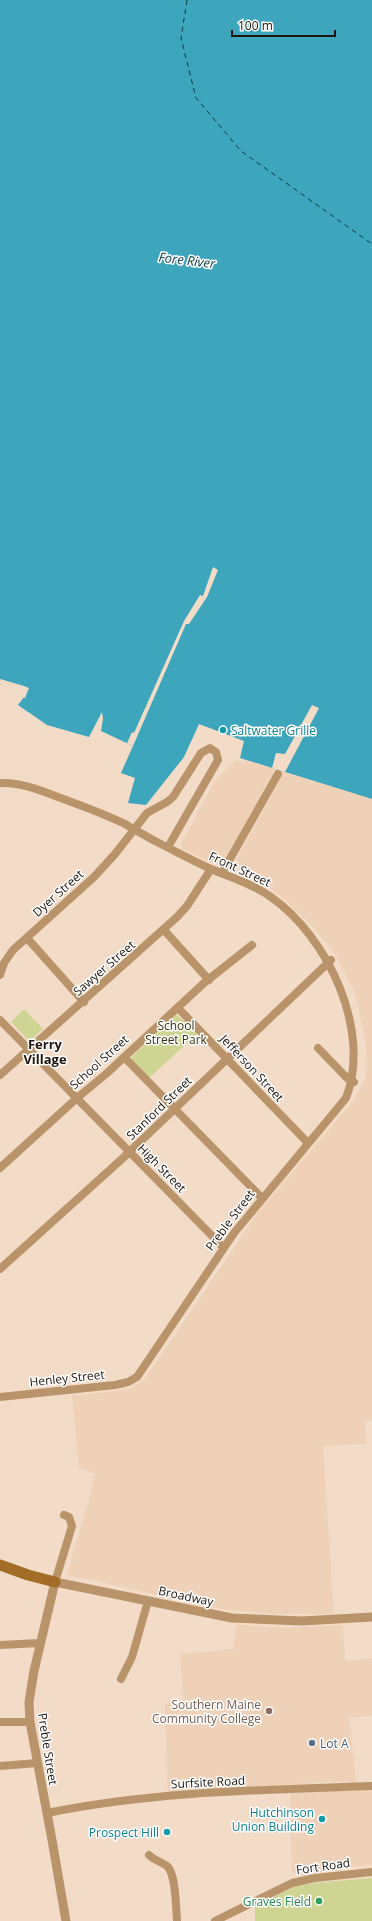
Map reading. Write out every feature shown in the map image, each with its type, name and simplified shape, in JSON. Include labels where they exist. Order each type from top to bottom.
[{"type":"main road","name":"Broadway","points":[[0,1565],[28,1575],[55,1582]]},
{"type":"street","name":"Dyer Street","points":[[0,975],[8,956],[94,877],[134,830],[146,812],[167,802],[173,797],[202,753],[210,748],[216,752],[218,760],[168,847]]},
{"type":"street","points":[[222,873],[278,774]]},
{"type":"street","name":"Front Street","points":[[0,783],[10,782],[40,790],[101,814],[211,869],[260,890],[281,905],[307,930],[331,960],[346,990],[354,1020],[359,1056],[354,1082]]},
{"type":"street","name":"Sawyer Street","points":[[0,1075],[84,1002],[183,912],[211,869]]},
{"type":"street","points":[[164,930],[209,980]]},
{"type":"street","points":[[27,938],[84,1002]]},
{"type":"street","name":"School Street","points":[[0,1168],[209,980],[252,945]]},
{"type":"street","name":"Stanford Street","points":[[0,1269],[129,1152],[331,960]]},
{"type":"street","name":"Jefferson Street","points":[[178,1008],[308,1144]]},
{"type":"street","name":"High Street","points":[[0,1020],[224,1247]]},
{"type":"street","points":[[318,1048],[347,1078],[354,1082]]},
{"type":"street","points":[[124,1057],[176,1108],[262,1198]]},
{"type":"street","name":"Preble Street","points":[[135,1379],[146,1366],[224,1247],[262,1198],[341,1105],[354,1082]]},
{"type":"street","name":"Henley Street","points":[[0,1397],[115,1385],[135,1379]]},
{"type":"street","points":[[55,1582],[72,1526],[69,1517],[64,1515]]},
{"type":"street","name":"Preble Street","points":[[55,1582],[30,1690],[30,1722],[66,1921]]},
{"type":"street","name":"Broadway","points":[[55,1582],[223,1616],[251,1619],[302,1621],[372,1617]]},
{"type":"street","points":[[121,1679],[132,1657],[148,1601]]},
{"type":"street","points":[[0,1645],[40,1643]]},
{"type":"street","points":[[0,1722],[30,1722]]},
{"type":"street","points":[[0,1766],[37,1763]]},
{"type":"street","name":"Surfsite Road","points":[[47,1813],[91,1804],[144,1798],[372,1786]]},
{"type":"street","points":[[149,1855],[154,1860],[165,1865],[172,1873],[177,1921]]},
{"type":"street","name":"Fort Road","points":[[215,1921],[292,1883],[315,1878],[372,1872]]},
{"type":"shaded area","points":[[236,760],[246,763],[247,761],[271,768],[280,760],[226,860],[217,865],[182,849],[181,844],[214,782]]},
{"type":"shaded area","points":[[284,772],[372,799],[372,1420],[365,1422],[367,1444],[323,1446],[334,1614],[273,1614],[226,1610],[67,1575],[96,1474],[79,1468],[72,1396],[129,1389],[144,1380],[256,1215],[354,1100],[366,1077],[366,1046],[359,1009],[353,988],[334,953],[315,929],[283,898],[267,886],[231,870]]},
{"type":"shaded area","name":"Southern Maine Community College","points":[[236,1625],[287,1628],[343,1625],[345,1661],[372,1658],[372,1716],[349,1718],[356,1782],[329,1782],[168,1793],[165,1703],[184,1705],[180,1654],[233,1649]]},
{"type":"shaded area","points":[[372,1789],[372,1865],[305,1871],[292,1874],[290,1793]]},
{"type":"green space","points":[[24,1009],[43,1029],[29,1041],[11,1022]]},
{"type":"green space","name":"School Street Park","points":[[176,1015],[198,1033],[149,1078],[132,1060],[132,1057]]},
{"type":"green space","name":"Graves Field","points":[[372,1878],[372,1921],[255,1921],[255,1907],[293,1887],[315,1883]]},
{"type":"water","name":"Fore River","points":[[0,0],[372,0],[372,799],[240,758],[244,741],[199,724],[184,757],[146,805],[128,803],[135,778],[121,773],[133,746],[101,731],[103,719],[102,712],[89,737],[47,725],[18,705],[24,697],[26,691],[0,684]]},
{"type":"pier","points":[[213,567],[218,570],[207,597],[189,624],[186,624],[133,746],[127,743],[132,732],[134,733],[184,621],[200,595],[203,596]]},
{"type":"pier","points":[[0,679],[29,688],[25,698],[22,697],[23,692],[0,684]]},
{"type":"pier","points":[[312,705],[319,708],[285,772],[272,768],[276,753],[285,754]]},
{"type":"ferry route","points":[[187,0],[181,38],[196,98],[241,151],[372,244]]},
{"type":"place","name":"Saltwater Grille","points":[[223,730]]},
{"type":"place","name":"Southern Maine Community College","points":[[269,1711]]},
{"type":"place","name":"Lot A","points":[[312,1743]]},
{"type":"place","name":"Hutchinson Union Building","points":[[322,1819]]},
{"type":"place","name":"Prospect Hill","points":[[167,1832]]},
{"type":"place","name":"Graves Field","points":[[319,1901]]},
{"type":"district","name":"Ferry Village","points":[[45,1052]]}]
